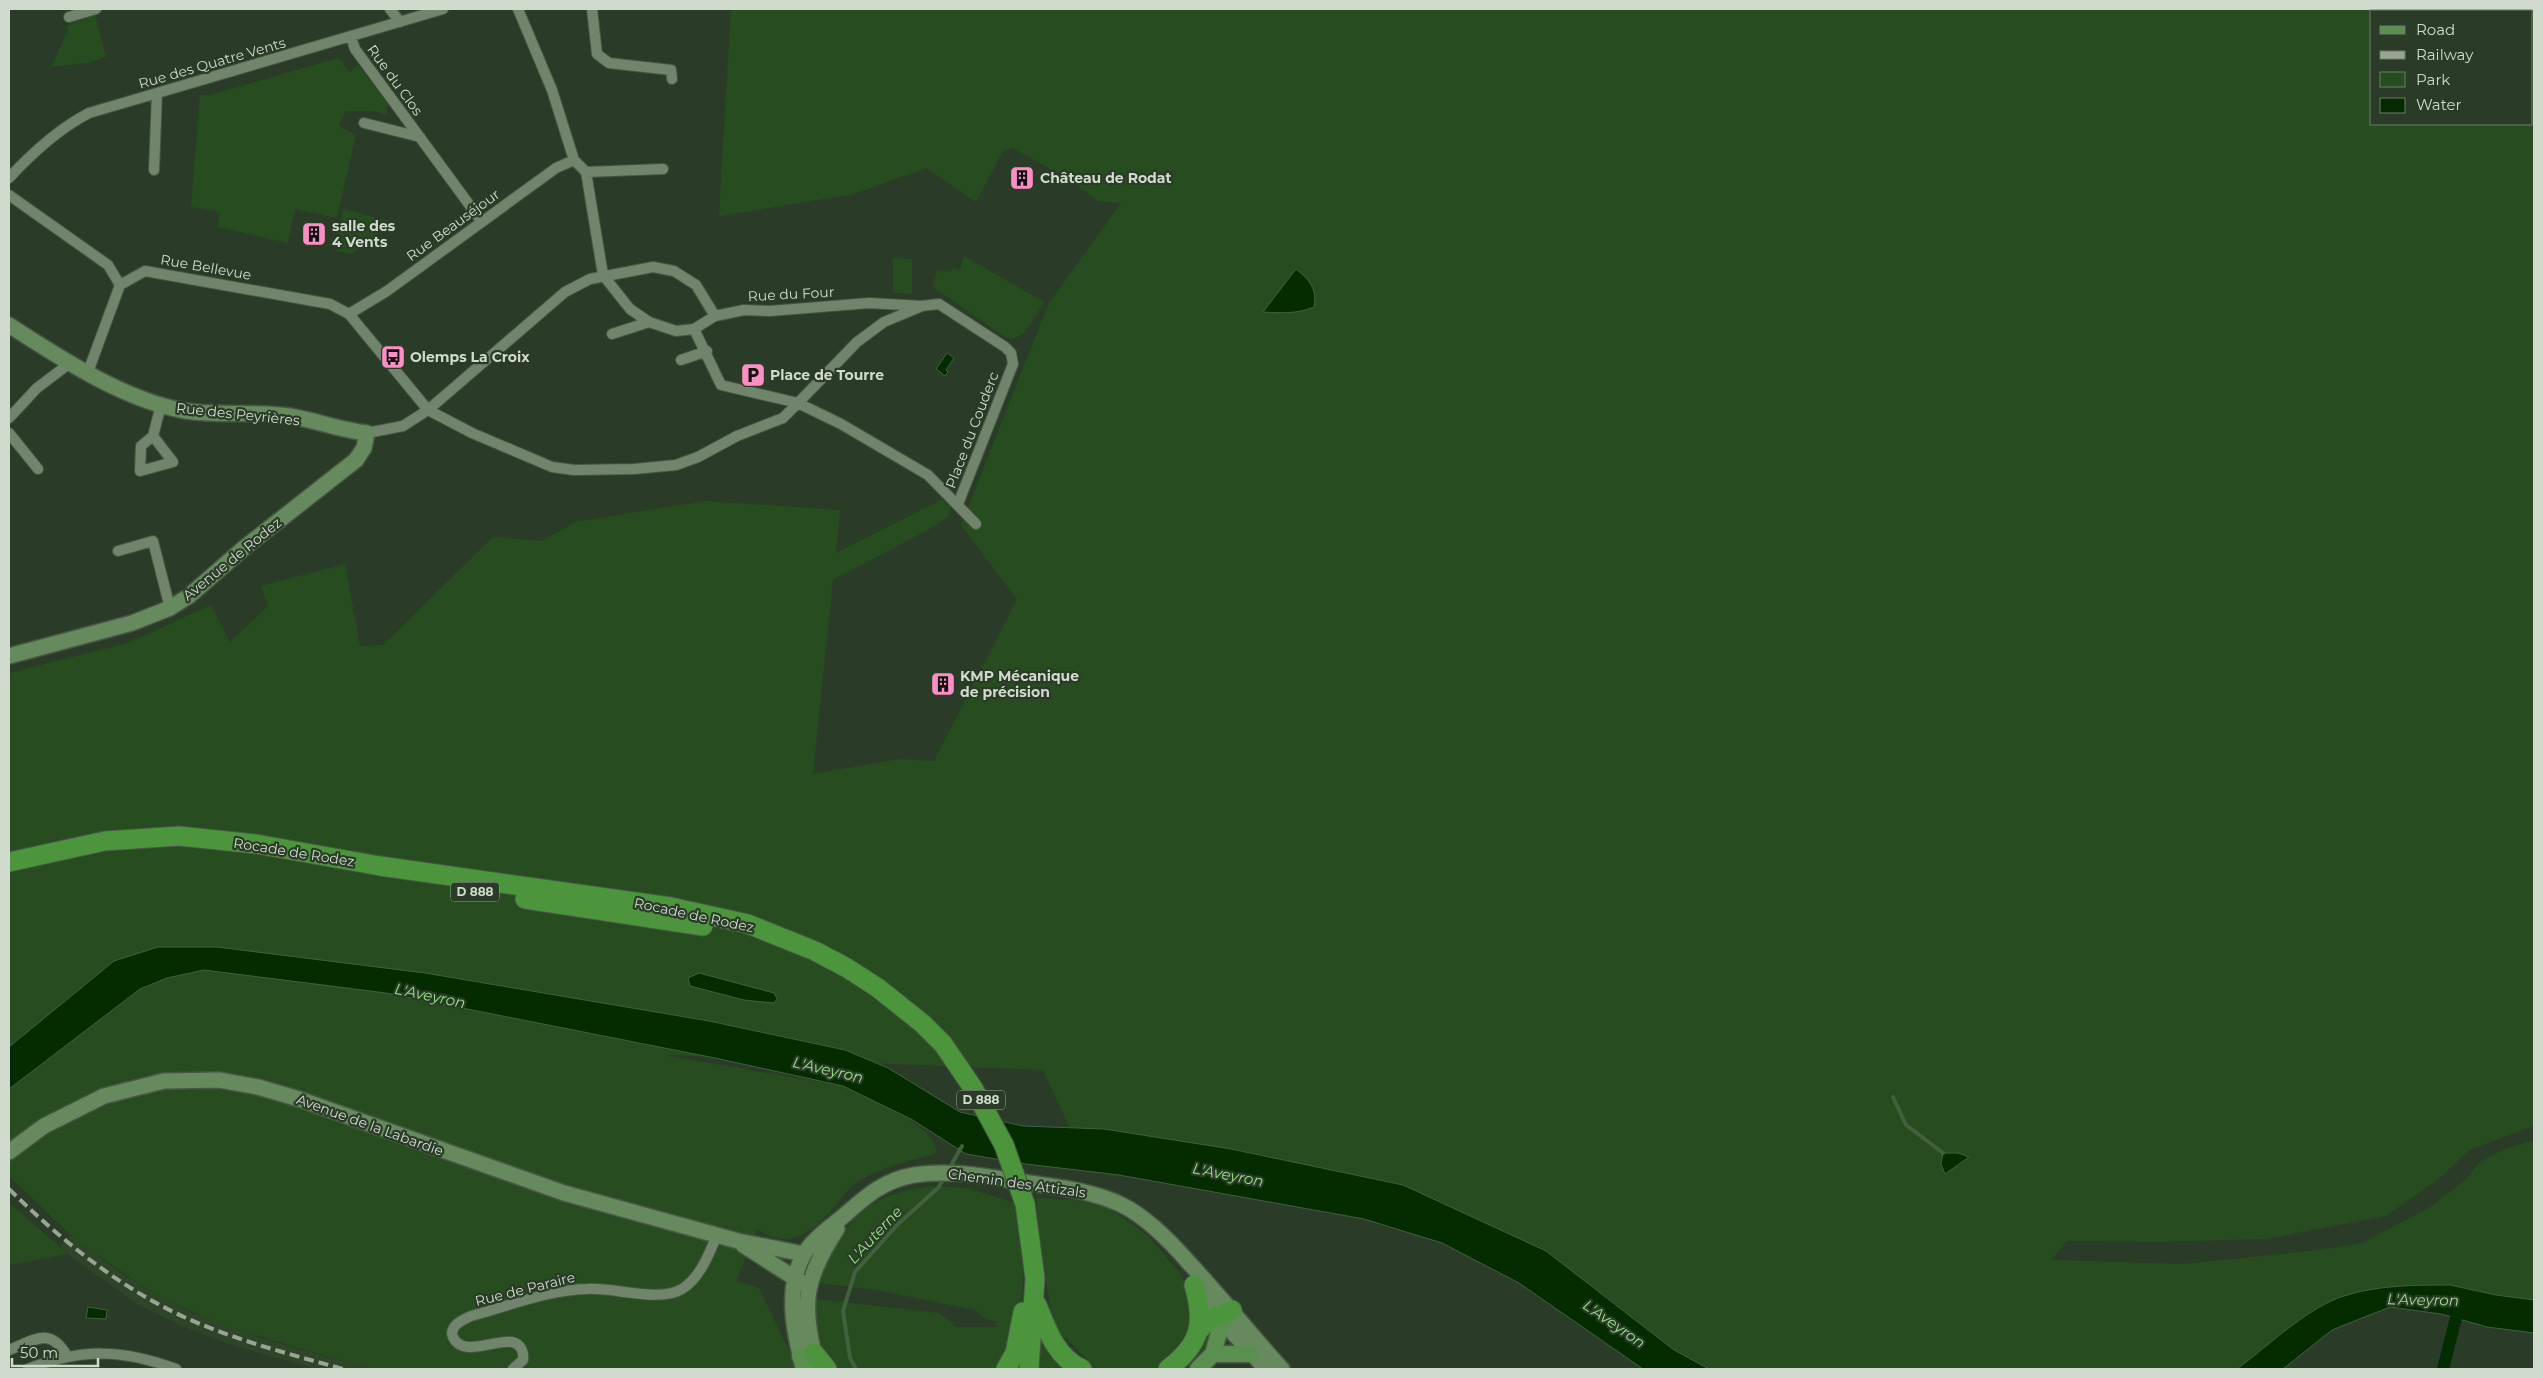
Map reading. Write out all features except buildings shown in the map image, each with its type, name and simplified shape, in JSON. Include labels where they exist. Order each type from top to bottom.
[{"type":"highway","name":"Rocade de Rodez","points":[[9,862],[104,841],[179,836],[256,844],[380,866],[671,907],[748,924],[815,951],[878,988],[920,1027]]},
{"type":"highway","name":"Rocade de Rodez","points":[[9,876],[106,853],[177,848],[279,859],[388,879],[699,925],[762,941],[814,963],[876,998],[943,1044],[990,1116],[1017,1179],[1031,1239]]},
{"type":"highway","name":"D 888","points":[[1028,1369],[1035,1300],[1031,1239]]},
{"type":"highway","points":[[1006,1369],[1016,1354],[1021,1328],[1026,1263],[1031,1239]]},
{"type":"highway","points":[[1168,1369],[1194,1344],[1199,1330],[1200,1304],[1194,1285]]},
{"type":"highway","points":[[1035,1300],[1048,1334],[1058,1350],[1082,1369]]},
{"type":"highway","points":[[1199,1330],[1224,1315]]},
{"type":"highway","points":[[809,1363],[827,1369]]},
{"type":"main road","points":[[1198,1369],[1213,1354],[1224,1315]]},
{"type":"main road","points":[[1213,1354],[1250,1354]]},
{"type":"street","points":[[69,17],[96,9]]},
{"type":"street","points":[[390,9],[400,22]]},
{"type":"street","name":"Rue des Quatre Vents","points":[[9,178],[42,144],[68,124],[101,109],[443,9]]},
{"type":"street","points":[[367,434],[403,426],[428,410],[565,292],[590,279],[603,275],[653,267],[674,270],[696,284],[715,316],[694,329],[676,331],[649,322],[630,308],[603,275],[586,172],[574,160],[552,90],[518,9]]},
{"type":"street","points":[[592,9],[597,54],[609,63],[670,70],[672,79]]},
{"type":"street","name":"Rue du Clos","points":[[351,37],[355,49],[482,222]]},
{"type":"street","points":[[154,170],[157,93]]},
{"type":"street","name":"Rue du Clos","points":[[364,123],[420,137]]},
{"type":"street","name":"Rue Beauséjour","points":[[349,314],[387,291],[556,168],[574,160]]},
{"type":"street","points":[[586,172],[663,169]]},
{"type":"street","points":[[9,195],[108,265],[120,285],[88,372]]},
{"type":"street","name":"Rue Bellevue","points":[[120,285],[145,270],[330,304],[349,314]]},
{"type":"street","name":"Rue du Four","points":[[715,316],[744,310],[770,311],[869,304]]},
{"type":"street","name":"Place du Couderc","points":[[869,304],[921,306],[939,304],[1011,353],[1013,364],[958,504]]},
{"type":"street","name":"Place du Couderc","points":[[428,410],[472,433],[552,467],[574,470],[634,469],[676,465],[698,457],[737,436],[783,418],[857,342],[884,322],[921,306]]},
{"type":"street","points":[[349,314],[428,410]]},
{"type":"street","points":[[612,334],[649,322]]},
{"type":"street","name":"Rue des Peyrières","points":[[9,325],[70,363],[127,393],[161,405],[206,414],[291,416],[367,434]]},
{"type":"street","points":[[694,329],[707,352],[721,385],[798,403],[908,462],[928,475],[976,524]]},
{"type":"street","points":[[681,360],[707,352]]},
{"type":"street","points":[[9,418],[37,388],[70,363]]},
{"type":"street","points":[[153,436],[161,405]]},
{"type":"street","points":[[9,433],[38,469]]},
{"type":"street","name":"Avenue de Rodez","points":[[9,656],[132,623],[170,608],[189,596],[244,548],[356,460],[364,448],[367,434]]},
{"type":"street","points":[[118,551],[153,541],[170,608]]},
{"type":"street","name":"Avenue de la Labardie","points":[[9,1152],[44,1126],[104,1096],[164,1081],[219,1080],[277,1092],[540,1186],[738,1241],[799,1252],[803,1256]]},
{"type":"street","name":"Chemin des Attizals","points":[[809,1363],[793,1312],[796,1278],[803,1256],[812,1244],[868,1194],[891,1181],[913,1175],[944,1173],[971,1174],[1093,1194],[1123,1206],[1158,1231],[1224,1315],[1250,1354],[1266,1369]]},
{"type":"street","name":"Chemin des Attizals","points":[[809,1287],[818,1260],[848,1212]]},
{"type":"street","name":"Chemin des Attizals","points":[[1158,1231],[1194,1285],[1282,1369]]},
{"type":"street","name":"Rue de Paraire","points":[[513,1369],[523,1360],[522,1349],[517,1344],[507,1342],[466,1346],[456,1342],[452,1333],[453,1328],[462,1320],[471,1316],[571,1290],[606,1289],[660,1295],[676,1292],[698,1274],[717,1235]]},
{"type":"street","name":"Avenue de la Labardie","points":[[738,1241],[796,1278]]},
{"type":"street","points":[[803,1256],[809,1287],[806,1318],[809,1363]]},
{"type":"street","points":[[796,1278],[809,1287]]},
{"type":"street","points":[[9,1350],[50,1338],[60,1344],[67,1356]]},
{"type":"street","points":[[28,1369],[67,1356],[107,1353],[140,1358],[176,1369]]},
{"type":"shaded area","points":[[70,1235],[117,1270],[156,1295],[190,1312],[267,1340],[371,1369],[316,1369],[228,1344],[182,1326],[137,1304],[59,1247]]},
{"type":"green space","points":[[731,9],[2534,9],[2534,1126],[2469,1150],[2440,1178],[2386,1216],[2265,1239],[2158,1242],[2067,1241],[2051,1260],[2184,1264],[2319,1250],[2362,1243],[2429,1208],[2463,1182],[2481,1161],[2503,1150],[2534,1140],[2534,1300],[2496,1295],[2450,1285],[2254,1356],[2237,1369],[1709,1369],[1674,1350],[1546,1251],[1403,1185],[1231,1149],[1104,1129],[1070,1128],[1043,1070],[663,1055],[843,1086],[906,1117],[926,1132],[934,1143],[937,1153],[895,1165],[874,1173],[855,1184],[819,1223],[801,1235],[781,1239],[757,1229],[736,1281],[759,1288],[791,1354],[795,1369],[371,1369],[224,1326],[156,1295],[77,1241],[9,1176],[9,673],[128,643],[211,605],[230,642],[268,606],[261,586],[345,564],[360,646],[383,645],[493,537],[542,541],[576,522],[704,501],[840,510],[836,553],[943,499],[951,508],[948,517],[926,531],[833,580],[813,774],[899,759],[934,761],[1017,599],[961,525],[1049,303],[1121,203],[1098,201],[1067,178],[1012,148],[1003,151],[976,202],[926,168],[854,194],[719,216]]},
{"type":"green space","points":[[95,15],[106,57],[87,63],[51,67],[68,30],[67,26]]},
{"type":"green space","points":[[338,58],[350,72],[358,65],[388,104],[386,114],[372,111],[345,111],[339,126],[356,135],[337,218],[295,209],[288,243],[218,227],[220,212],[191,207],[200,95],[210,95]]},
{"type":"green space","points":[[343,209],[394,222],[352,254],[335,251]]},
{"type":"green space","points":[[964,256],[1044,302],[1034,320],[1019,336],[1007,338],[933,287],[937,270],[951,272],[952,268],[960,270]]},
{"type":"green space","points":[[893,258],[912,259],[912,294],[893,293]]},
{"type":"green space","points":[[932,1186],[967,1188],[1015,1203],[1021,1232],[1023,1264],[1022,1297],[1016,1326],[999,1369],[831,1369],[817,1336],[815,1299],[939,1313],[956,1327],[995,1327],[997,1322],[985,1319],[975,1310],[877,1290],[824,1284],[819,1281],[836,1245],[852,1222],[862,1212],[872,1204],[890,1196],[908,1190]]},
{"type":"green space","points":[[1036,1198],[1076,1200],[1101,1206],[1121,1216],[1150,1238],[1179,1272],[1191,1294],[1189,1336],[1170,1361],[1154,1369],[1095,1369],[1083,1364],[1087,1359],[1053,1326]]},
{"type":"green space","points":[[9,1203],[68,1254],[9,1265]]},
{"type":"green space","points":[[1216,1323],[1204,1354],[1189,1369],[1177,1369],[1211,1324]]},
{"type":"green space","points":[[1041,1332],[1073,1369],[1036,1369]]},
{"type":"water","points":[[1296,269],[1311,285],[1315,301],[1314,307],[1295,312],[1263,312]]},
{"type":"water","points":[[947,353],[954,358],[946,370],[948,372],[945,376],[936,369]]},
{"type":"water","name":"L'Aveyron","points":[[158,947],[217,947],[425,973],[709,1021],[845,1050],[888,1068],[960,1112],[1023,1126],[1104,1129],[1231,1149],[1403,1185],[1546,1251],[1674,1350],[1709,1369],[1643,1369],[1519,1283],[1442,1243],[1364,1219],[1119,1175],[1026,1164],[966,1154],[911,1119],[843,1086],[715,1058],[386,993],[204,970],[167,978],[140,989],[9,1089],[9,1047],[114,961]]},
{"type":"water","points":[[699,973],[774,993],[777,999],[774,1003],[744,1000],[690,986],[688,978]]},
{"type":"water","points":[[1943,1153],[1958,1153],[1969,1157],[1945,1174],[1941,1164]]},
{"type":"water","name":"L'Aveyron","points":[[2450,1285],[2496,1295],[2534,1300],[2534,1333],[2487,1327],[2441,1314],[2390,1307],[2332,1330],[2283,1369],[2237,1369],[2288,1328],[2330,1301],[2357,1292],[2383,1288]]},
{"type":"water","points":[[88,1307],[107,1310],[106,1319],[86,1318]]},
{"type":"waterway","points":[[1893,1097],[1906,1125],[1943,1153]]},
{"type":"waterway","name":"L'Auterne","points":[[949,1169],[962,1146]]},
{"type":"waterway","name":"L'Auterne","points":[[856,1369],[850,1358],[843,1311],[855,1272],[898,1224],[938,1188],[945,1177]]},
{"type":"waterway","name":"L'Aveyron","points":[[2443,1369],[2460,1302]]},
{"type":"railway","points":[[9,1189],[70,1244],[113,1276],[159,1305],[223,1333],[343,1369]]},
{"type":"place","name":"Château de Rodat","points":[[1022,178]]},
{"type":"place","name":"salle des 4 Vents","points":[[314,234]]},
{"type":"place","name":"Olemps La Croix","points":[[393,357]]},
{"type":"place","name":"Place de Tourre","points":[[753,375]]},
{"type":"place","name":"KMP Mécanique de précision","points":[[943,684]]}]
